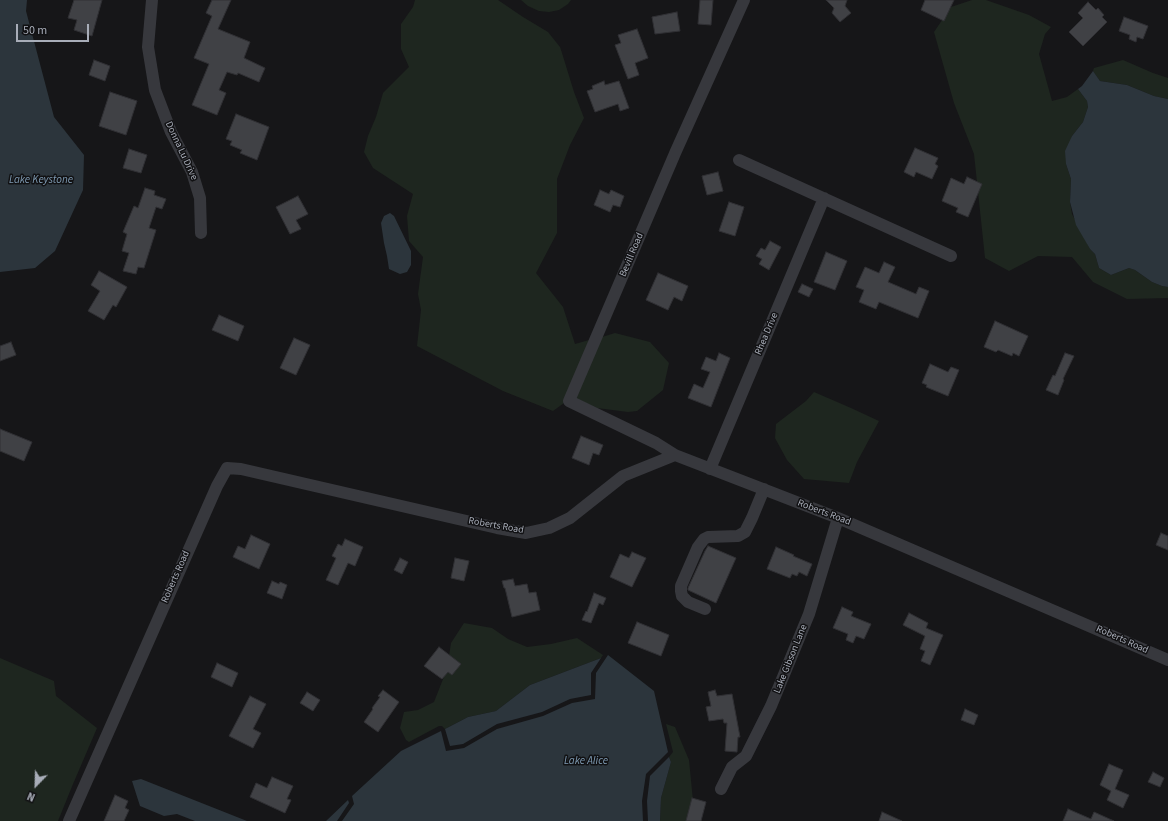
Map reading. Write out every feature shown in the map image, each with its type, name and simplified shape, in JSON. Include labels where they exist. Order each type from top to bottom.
[{"type":"street","name":"Donna Lu Drive","points":[[152,0],[148,47],[155,90],[171,132],[192,172],[200,198],[200,233]]},
{"type":"street","name":"Bevill Road","points":[[675,455],[656,443],[569,401],[676,151],[744,0]]},
{"type":"street","points":[[739,160],[951,256]]},
{"type":"street","name":"Rhea Drive","points":[[710,469],[824,198]]},
{"type":"street","name":"Roberts Road","points":[[69,821],[216,486],[227,468],[241,469],[497,528],[526,533],[549,528],[570,518],[623,476],[675,455],[838,518],[1168,660]]},
{"type":"street","points":[[705,609],[688,602],[682,596],[681,591],[681,586],[700,542],[708,537],[738,536],[745,532],[764,490]]},
{"type":"street","name":"Lake Gibson Lane","points":[[721,789],[732,767],[746,756],[772,706],[809,614],[838,518]]},
{"type":"shaded area","points":[[415,0],[498,0],[548,32],[560,47],[584,118],[570,145],[557,179],[557,233],[536,273],[563,307],[575,344],[589,340],[566,403],[553,411],[503,391],[417,346],[421,310],[418,294],[423,257],[409,241],[407,216],[413,194],[373,168],[364,152],[383,93],[409,67],[401,49],[401,24],[413,7]]},
{"type":"shaded area","points":[[521,0],[571,0],[559,10],[549,12],[539,11],[528,6]]},
{"type":"shaded area","points":[[972,0],[986,0],[1029,15],[1051,27],[1045,34],[1039,54],[1052,101],[1067,97],[1078,89],[1087,101],[1088,107],[1083,122],[1072,136],[1066,164],[1071,179],[1070,202],[1072,214],[1090,249],[1095,254],[1099,268],[1111,275],[1129,268],[1135,270],[1152,282],[1168,287],[1168,298],[1127,299],[1093,282],[1072,257],[1038,256],[1009,271],[985,258],[974,154],[954,103],[934,32],[951,7]]},
{"type":"shaded area","points":[[1123,60],[1168,78],[1168,99],[1154,96],[1127,85],[1100,81],[1093,71],[1094,68]]},
{"type":"shaded area","points":[[615,333],[650,342],[669,363],[663,390],[637,411],[628,412],[597,408],[575,398],[602,337]]},
{"type":"shaded area","points":[[814,392],[879,421],[857,462],[849,483],[804,479],[787,460],[775,438],[776,424],[806,401]]},
{"type":"shaded area","points":[[464,623],[492,628],[508,639],[527,647],[551,644],[577,638],[603,655],[601,658],[530,685],[496,711],[468,717],[445,729],[442,726],[439,726],[409,742],[406,740],[400,728],[404,712],[418,710],[434,702],[447,669],[451,643]]},
{"type":"shaded area","points":[[0,658],[54,681],[56,696],[97,728],[58,821],[0,821]]},
{"type":"shaded area","points":[[666,724],[675,727],[689,760],[695,821],[660,821],[661,798],[671,762],[669,757],[673,752]]},
{"type":"water","name":"Lake Keystone","points":[[0,0],[27,0],[26,11],[54,117],[84,155],[83,190],[55,251],[35,268],[0,272]]},
{"type":"water","points":[[1093,71],[1100,81],[1127,85],[1154,96],[1168,99],[1168,287],[1152,282],[1135,270],[1129,268],[1111,275],[1099,268],[1095,254],[1090,249],[1076,225],[1070,202],[1071,179],[1066,164],[1065,151],[1072,136],[1083,122],[1088,107],[1087,101],[1078,89]]},
{"type":"water","points":[[390,213],[394,216],[411,251],[411,265],[407,272],[400,274],[389,269],[384,243],[381,223],[384,216]]},
{"type":"water","name":"Lake Alice","points":[[608,655],[654,691],[668,752],[646,774],[642,801],[643,821],[342,821],[354,804],[352,796],[401,751],[441,731],[446,751],[464,748],[497,729],[543,716],[572,703],[595,699],[596,673]]},
{"type":"water","points":[[601,658],[591,673],[591,695],[570,699],[542,712],[497,724],[463,744],[450,746],[445,729],[468,717],[496,711],[530,685]]},
{"type":"water","points":[[669,757],[671,762],[661,798],[660,821],[648,821],[647,801],[650,776]]},
{"type":"water","points":[[141,779],[247,821],[195,821],[177,814],[164,816],[140,806],[132,781]]},
{"type":"water","points":[[348,800],[349,803],[337,821],[326,821]]},
{"type":"building","points":[[74,0],[102,0],[92,36],[74,30],[77,20],[68,18]]},
{"type":"building","points":[[212,0],[231,0],[218,29],[250,42],[244,58],[265,68],[259,82],[238,73],[237,75],[227,72],[219,90],[226,93],[217,115],[192,105],[209,64],[194,58],[212,16],[206,13]]},
{"type":"building","points":[[700,0],[713,0],[711,25],[698,24]]},
{"type":"building","points":[[826,0],[847,0],[845,6],[851,13],[840,22],[832,13],[834,8]]},
{"type":"building","points":[[925,0],[954,0],[944,21],[921,10]]},
{"type":"building","points":[[1088,2],[1096,10],[1098,8],[1104,15],[1102,17],[1107,22],[1083,46],[1069,32],[1083,18],[1078,13]]},
{"type":"building","points":[[677,12],[680,31],[655,34],[652,17]]},
{"type":"building","points":[[1124,17],[1148,26],[1143,39],[1137,37],[1136,42],[1129,39],[1130,35],[1119,31]]},
{"type":"building","points":[[637,29],[648,58],[635,63],[639,75],[628,79],[615,45],[621,43],[618,35]]},
{"type":"building","points":[[94,60],[110,66],[105,81],[89,75]]},
{"type":"building","points":[[604,81],[605,85],[619,81],[629,108],[620,111],[618,104],[595,112],[587,91],[593,89],[592,86]]},
{"type":"building","points":[[110,92],[137,101],[126,135],[99,126]]},
{"type":"building","points":[[236,114],[269,127],[257,160],[240,153],[242,150],[230,145],[232,141],[226,139]]},
{"type":"building","points":[[915,148],[938,158],[935,164],[938,166],[932,179],[916,172],[914,177],[904,172]]},
{"type":"building","points":[[129,149],[147,155],[141,173],[123,168]]},
{"type":"building","points":[[718,172],[723,191],[707,195],[702,176]]},
{"type":"building","points":[[967,177],[982,184],[968,217],[956,212],[958,208],[942,201],[951,178],[964,184]]},
{"type":"building","points":[[145,188],[155,191],[154,195],[166,199],[162,209],[156,207],[149,228],[156,230],[144,268],[138,267],[136,274],[123,271],[129,253],[122,251],[127,234],[123,232],[134,206],[138,208]]},
{"type":"building","points":[[600,190],[609,194],[611,190],[624,196],[620,207],[613,205],[610,212],[594,205]]},
{"type":"building","points":[[298,196],[308,214],[296,220],[301,229],[290,234],[276,207]]},
{"type":"building","points":[[729,202],[744,207],[735,236],[719,231]]},
{"type":"building","points":[[770,241],[781,247],[769,270],[759,264],[762,259],[756,256],[761,248],[765,250]]},
{"type":"building","points":[[826,252],[847,261],[835,290],[814,282]]},
{"type":"building","points":[[884,262],[895,267],[888,282],[916,294],[919,287],[929,291],[918,318],[879,302],[876,309],[859,302],[864,290],[856,287],[865,267],[879,273]]},
{"type":"building","points":[[99,271],[127,287],[116,307],[113,305],[104,320],[88,311],[100,291],[91,285]]},
{"type":"building","points":[[658,273],[688,286],[682,301],[674,297],[668,310],[646,300]]},
{"type":"building","points":[[802,284],[813,289],[809,297],[798,292]]},
{"type":"building","points":[[219,315],[244,326],[238,341],[212,330]]},
{"type":"building","points":[[995,321],[1028,336],[1019,356],[1013,353],[1012,356],[998,350],[996,352],[984,347]]},
{"type":"building","points":[[294,338],[310,345],[296,375],[280,368]]},
{"type":"building","points":[[11,342],[16,355],[0,361],[0,346]]},
{"type":"building","points":[[719,353],[730,358],[711,407],[688,398],[694,384],[703,388],[710,372],[701,369],[706,357],[716,361]]},
{"type":"building","points":[[1065,353],[1074,356],[1063,379],[1064,380],[1058,395],[1046,390],[1053,375],[1055,376]]},
{"type":"building","points":[[930,364],[948,372],[951,367],[959,370],[948,396],[926,387],[927,385],[922,383]]},
{"type":"building","points":[[0,429],[32,442],[24,461],[0,451]]},
{"type":"building","points":[[581,436],[603,445],[599,455],[593,453],[589,465],[572,458]]},
{"type":"building","points":[[1161,533],[1168,536],[1168,550],[1156,545]]},
{"type":"building","points":[[251,535],[270,544],[259,569],[233,557],[238,546],[245,549]]},
{"type":"building","points":[[345,539],[363,547],[355,566],[348,563],[338,585],[326,580],[336,558],[332,556],[338,544],[342,546]]},
{"type":"building","points":[[708,546],[736,558],[716,603],[688,590]]},
{"type":"building","points":[[776,547],[812,564],[807,576],[799,572],[797,576],[792,574],[790,578],[767,569]]},
{"type":"building","points":[[632,552],[646,558],[632,587],[610,577],[620,554],[629,558]]},
{"type":"building","points":[[400,558],[408,562],[402,574],[394,570]]},
{"type":"building","points":[[455,558],[469,561],[464,581],[451,578]]},
{"type":"building","points":[[513,579],[515,586],[527,584],[529,593],[536,592],[540,610],[512,617],[502,581]]},
{"type":"building","points":[[272,581],[287,585],[282,599],[267,593]]},
{"type":"building","points":[[594,593],[606,598],[603,605],[599,603],[591,623],[582,620],[586,611],[587,612]]},
{"type":"building","points":[[842,607],[853,612],[851,616],[871,624],[864,639],[856,636],[853,643],[846,640],[848,634],[833,628]]},
{"type":"building","points":[[909,613],[928,623],[926,628],[943,635],[930,665],[921,661],[925,651],[920,649],[925,636],[903,625]]},
{"type":"building","points":[[637,622],[669,635],[661,656],[628,643]]},
{"type":"building","points":[[439,647],[461,664],[452,675],[448,672],[442,679],[424,666]]},
{"type":"building","points":[[217,663],[238,673],[232,687],[211,677]]},
{"type":"building","points":[[383,690],[399,702],[378,732],[364,722],[380,697],[378,696]]},
{"type":"building","points":[[715,690],[717,696],[732,694],[740,737],[738,737],[737,752],[725,751],[727,723],[724,723],[723,719],[709,721],[706,707],[711,706],[708,692]]},
{"type":"building","points":[[307,692],[320,700],[313,711],[300,703]]},
{"type":"building","points":[[250,696],[266,704],[253,729],[261,733],[253,748],[229,736]]},
{"type":"building","points":[[965,709],[978,715],[974,725],[961,720]]},
{"type":"building","points":[[1109,764],[1123,770],[1115,789],[1129,795],[1123,808],[1107,800],[1111,791],[1100,785]]},
{"type":"building","points":[[1153,772],[1164,778],[1160,787],[1148,782]]},
{"type":"building","points":[[272,777],[293,786],[287,799],[291,800],[285,813],[250,797],[256,783],[267,788]]},
{"type":"building","points":[[115,795],[128,801],[125,808],[129,810],[124,821],[104,821]]},
{"type":"building","points":[[692,798],[706,802],[701,821],[686,821]]},
{"type":"building","points":[[1068,809],[1091,819],[1094,812],[1114,821],[1063,821]]},
{"type":"building","points":[[882,812],[902,821],[879,821]]}]
